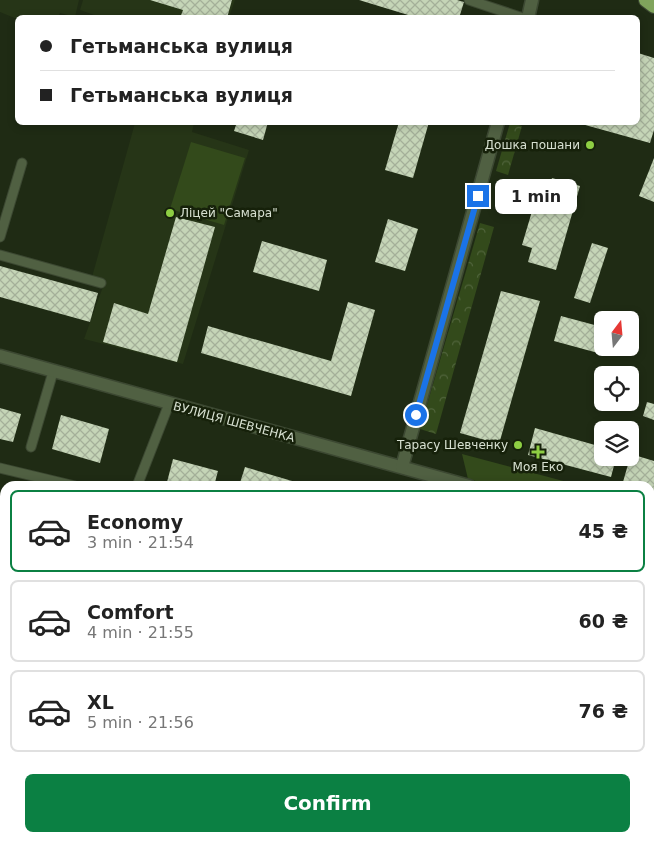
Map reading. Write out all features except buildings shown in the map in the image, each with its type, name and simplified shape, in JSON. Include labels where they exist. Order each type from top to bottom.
[{"type":"highway","points":[[646,0],[654,6]]},
{"type":"street","points":[[529,15],[532,0]]},
{"type":"street","points":[[402,467],[497,125]]},
{"type":"street","name":"ВУЛИЦЯ ШЕВЧЕНКА","points":[[0,356],[451,481]]},
{"type":"lane","points":[[469,0],[514,15]]},
{"type":"lane","points":[[0,237],[22,163]]},
{"type":"lane","points":[[0,255],[101,283]]},
{"type":"lane","points":[[31,447],[53,372]]},
{"type":"lane","points":[[139,481],[168,404]]},
{"type":"lane","points":[[0,468],[54,481]]},
{"type":"shaded area","points":[[0,0],[79,0],[75,15],[60,13],[59,15],[15,15],[15,18],[0,12]]},
{"type":"shaded area","points":[[83,0],[235,0],[230,15],[94,15],[80,10]]},
{"type":"shaded area","name":"Ліцей \"Самара\"","points":[[134,125],[194,125],[192,132],[249,150],[183,364],[84,339],[105,281],[92,277]]},
{"type":"green space","points":[[509,125],[522,126],[508,175],[496,171]]},
{"type":"green space","points":[[191,142],[245,158],[224,225],[170,209]]},
{"type":"green space","points":[[480,223],[494,227],[436,434],[420,429]]},
{"type":"green space","points":[[462,454],[563,481],[475,481],[468,479]]},
{"type":"place","name":"Дошка пошани","points":[[590,145]]},
{"type":"place","name":"Ліцей \"Самара\"","points":[[170,213]]},
{"type":"place","name":"Тарасу Шевченку","points":[[518,445]]},
{"type":"place","name":"Моя Еко","points":[[538,452]]},
{"type":"route","points":[[416,415],[478,196]]}]
